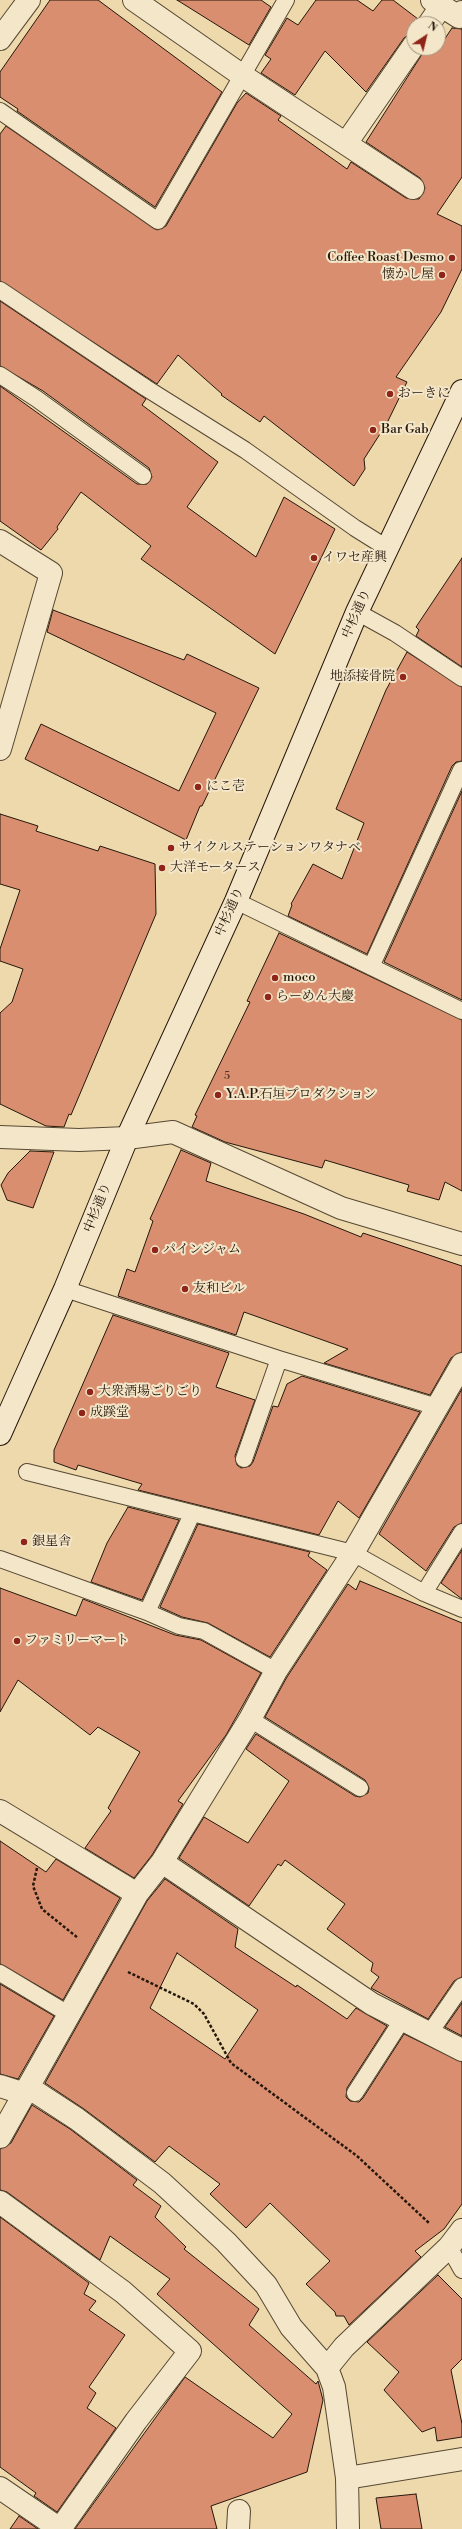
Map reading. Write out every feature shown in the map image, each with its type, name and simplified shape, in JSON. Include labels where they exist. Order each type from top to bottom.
[{"type":"street","points":[[0,39],[29,0]]},
{"type":"street","points":[[134,0],[243,76],[347,142],[413,188]]},
{"type":"street","points":[[347,142],[406,56]]},
{"type":"street","name":"中杉通り","points":[[0,1434],[65,1289],[127,1138],[236,901],[357,612],[462,392]]},
{"type":"street","points":[[0,541],[51,573],[0,749]]},
{"type":"street","points":[[0,1139],[79,1140],[127,1138],[173,1132],[341,1208],[462,1244]]},
{"type":"street","points":[[0,2137],[105,1955],[137,1894],[162,1862],[250,1719],[276,1671],[353,1553],[462,1364]]},
{"type":"street","points":[[0,1811],[137,1894]]},
{"type":"street","points":[[162,1862],[372,2004],[462,2050]]},
{"type":"street","points":[[0,2086],[26,2090],[77,2119],[162,2183],[226,2242],[266,2285],[291,2327],[327,2368],[334,2387],[347,2478],[348,2529]]},
{"type":"street","points":[[0,2202],[123,2292],[190,2350],[136,2421],[60,2529],[0,2488]]},
{"type":"street","points":[[327,2368],[344,2347],[449,2247],[462,2230]]},
{"type":"street","points":[[347,2478],[462,2459]]},
{"type":"lane","points":[[0,111],[158,220],[286,0]]},
{"type":"lane","points":[[0,290],[146,388],[245,450],[354,528],[387,548]]},
{"type":"lane","points":[[0,375],[143,476]]},
{"type":"lane","points":[[357,612],[395,633],[462,678]]},
{"type":"lane","points":[[371,967],[461,770]]},
{"type":"lane","points":[[236,901],[462,1011]]},
{"type":"lane","points":[[65,1289],[279,1360],[437,1407]]},
{"type":"lane","points":[[244,1459],[279,1360]]},
{"type":"lane","points":[[27,1472],[353,1553],[424,1592],[462,1609]]},
{"type":"lane","points":[[147,1612],[192,1514]]},
{"type":"lane","points":[[424,1592],[462,1532]]},
{"type":"lane","points":[[0,1559],[147,1612],[179,1626],[204,1631],[276,1671]]},
{"type":"lane","points":[[250,1719],[360,1788]]},
{"type":"lane","points":[[0,1973],[70,2015]]},
{"type":"lane","points":[[429,2034],[462,1986]]},
{"type":"lane","points":[[355,2093],[402,2020]]},
{"type":"lane","points":[[449,2247],[462,2270]]},
{"type":"path","points":[[44,1837],[33,1886],[42,1909],[64,1929],[105,1955],[119,1968],[194,2004],[204,2014],[231,2063],[357,2156],[437,2230],[449,2247]]},
{"type":"building","points":[[50,0],[98,0],[222,92],[155,207],[17,111],[18,109],[0,97],[0,72]]},
{"type":"building","points":[[177,0],[261,0],[271,7],[249,45]]},
{"type":"building","points":[[316,0],[357,0],[373,11],[382,0],[393,0],[414,16],[406,16],[406,37],[366,92],[325,51],[295,95],[261,73],[271,59],[265,55],[287,18],[298,25]]},
{"type":"building","points":[[452,28],[462,29],[462,177],[437,214],[462,226],[462,269],[441,312],[396,377],[407,382],[387,423],[364,459],[365,469],[354,486],[264,416],[260,422],[221,395],[222,394],[178,355],[157,384],[0,281],[0,134],[6,126],[157,230],[166,226],[237,103],[246,93],[281,116],[278,120],[347,169],[351,162],[406,198],[419,199],[425,188],[420,178],[366,142],[421,56],[446,56],[446,37]]},
{"type":"building","points":[[0,301],[146,399],[142,405],[218,462],[187,507],[256,557],[284,497],[335,529],[275,654],[141,559],[151,546],[81,492],[57,527],[58,529],[41,550],[0,521],[0,386],[137,484],[147,484],[152,477],[149,468],[43,391],[0,366]]},
{"type":"building","points":[[462,558],[462,667],[416,636],[419,630],[416,627]]},
{"type":"building","points":[[53,610],[184,660],[187,654],[259,688],[202,806],[200,806],[186,840],[25,759],[41,724],[179,791],[216,713],[47,632]]},
{"type":"building","points":[[407,652],[462,687],[462,761],[456,762],[452,766],[367,954],[288,916],[292,905],[291,904],[313,864],[342,879],[364,823],[336,809],[386,690]]},
{"type":"building","points":[[462,791],[462,1000],[384,962]]},
{"type":"building","points":[[0,814],[38,826],[36,831],[98,851],[100,846],[155,864],[156,914],[71,1115],[69,1114],[64,1127],[46,1126],[0,1104],[0,1013],[12,1002],[23,969],[0,961],[0,949],[20,890],[0,884]]},
{"type":"building","points":[[279,933],[462,1020],[462,1191],[445,1182],[439,1200],[407,1191],[409,1185],[325,1160],[322,1168],[225,1142],[192,1127],[197,1116],[195,1115],[250,1002],[247,1001]]},
{"type":"building","points":[[181,1150],[211,1163],[206,1181],[304,1214],[361,1237],[363,1233],[462,1266],[462,1352],[451,1358],[430,1395],[324,1363],[348,1349],[244,1312],[236,1335],[118,1296],[127,1269],[135,1272],[153,1221],[150,1219]]},
{"type":"building","points":[[30,1151],[54,1152],[33,1208],[7,1200],[1,1185],[8,1173]]},
{"type":"building","points":[[113,1315],[229,1353],[216,1387],[255,1400],[235,1456],[237,1465],[241,1468],[250,1466],[253,1462],[273,1406],[278,1407],[287,1384],[302,1376],[420,1412],[359,1518],[338,1501],[319,1535],[138,1490],[142,1484],[78,1465],[76,1470],[54,1462],[54,1450]]},
{"type":"building","points":[[462,1389],[462,1523],[454,1527],[426,1571],[379,1534]]},
{"type":"building","points":[[128,1507],[179,1520],[142,1600],[91,1582],[107,1543]]},
{"type":"building","points":[[198,1524],[310,1552],[308,1556],[327,1570],[270,1657],[208,1623],[182,1617],[160,1607]]},
{"type":"building","points":[[462,1550],[462,1599],[441,1583]]},
{"type":"building","points":[[360,1581],[462,1623],[462,1977],[454,1981],[428,2019],[371,1988],[379,1977],[371,1971],[373,1963],[327,1929],[345,1904],[285,1860],[281,1866],[278,1864],[249,1906],[179,1858],[204,1817],[248,1843],[289,1781],[246,1749],[256,1734],[355,1796],[360,1797],[368,1793],[369,1788],[365,1780],[265,1717],[287,1677],[348,1584],[356,1590]]},
{"type":"building","points":[[0,1588],[76,1616],[83,1599],[175,1635],[201,1640],[261,1673],[226,1735],[178,1801],[183,1804],[152,1855],[134,1878],[85,1848],[111,1811],[108,1808],[140,1752],[98,1727],[90,1735],[18,1680],[0,1712]]},
{"type":"building","points":[[0,1841],[46,1872],[56,1859],[120,1898],[63,2000],[0,1964]]},
{"type":"building","points":[[165,1879],[238,1929],[235,1947],[296,1987],[297,1985],[347,2019],[356,2008],[387,2026],[347,2088],[346,2097],[350,2101],[359,2102],[363,2098],[404,2034],[462,2062],[462,2204],[444,2229],[415,2251],[421,2257],[349,2325],[344,2316],[336,2316],[335,2312],[306,2284],[330,2261],[270,2203],[246,2228],[210,2194],[220,2184],[169,2146],[155,2162],[84,2109],[45,2083],[147,1901]],"holes":[[[177,1953],[258,2010],[225,2059],[150,2008]]]},
{"type":"building","points":[[0,1984],[54,2016],[18,2079],[0,2074]]},
{"type":"building","points":[[462,2003],[462,2036],[445,2027]]},
{"type":"building","points":[[32,2105],[70,2129],[137,2180],[133,2185],[161,2206],[155,2217],[186,2247],[184,2249],[259,2309],[249,2325],[316,2384],[318,2381],[323,2400],[307,2472],[211,2506],[217,2529],[75,2529],[185,2377],[273,2438],[292,2414],[157,2294],[170,2279],[110,2236],[100,2260],[7,2192],[0,2190],[0,2149],[11,2143]]},
{"type":"building","points":[[0,2217],[89,2283],[84,2294],[96,2301],[89,2310],[125,2335],[89,2387],[96,2393],[87,2408],[116,2428],[57,2512],[34,2496],[36,2493],[0,2467]]},
{"type":"building","points":[[438,2275],[462,2299],[462,2359],[451,2370],[462,2424],[462,2437],[437,2441],[435,2427],[422,2432],[384,2390],[399,2372],[367,2342]]},
{"type":"building","points":[[416,2494],[422,2529],[381,2529],[376,2498]]},
{"type":"building","points":[[19,2516],[38,2529],[10,2529]]},
{"type":"place","name":"Coffee Roast Desmo","points":[[452,258]]},
{"type":"place","name":"懐かし屋","points":[[442,275]]},
{"type":"place","name":"おーきに","points":[[390,394]]},
{"type":"place","name":"Bar Gab","points":[[373,430]]},
{"type":"place","name":"イワセ産興","points":[[314,558]]},
{"type":"place","name":"地添接骨院","points":[[403,677]]},
{"type":"place","name":"にこ壱","points":[[198,787]]},
{"type":"place","name":"サイクルステーションワタナベ","points":[[171,848]]},
{"type":"place","name":"大洋モータース","points":[[162,868]]},
{"type":"place","name":"moco","points":[[275,978]]},
{"type":"place","name":"らーめん大慶","points":[[268,997]]},
{"type":"place","name":"Y.A.P.石垣プロダクション","points":[[218,1095]]},
{"type":"place","name":"パインジャム","points":[[155,1250]]},
{"type":"place","name":"友和ビル","points":[[185,1289]]},
{"type":"place","name":"大衆酒場ごりごり","points":[[90,1392]]},
{"type":"place","name":"成蹊堂","points":[[82,1413]]},
{"type":"place","name":"銀星舎","points":[[24,1542]]},
{"type":"place","name":"ファミリーマート","points":[[17,1641]]}]
